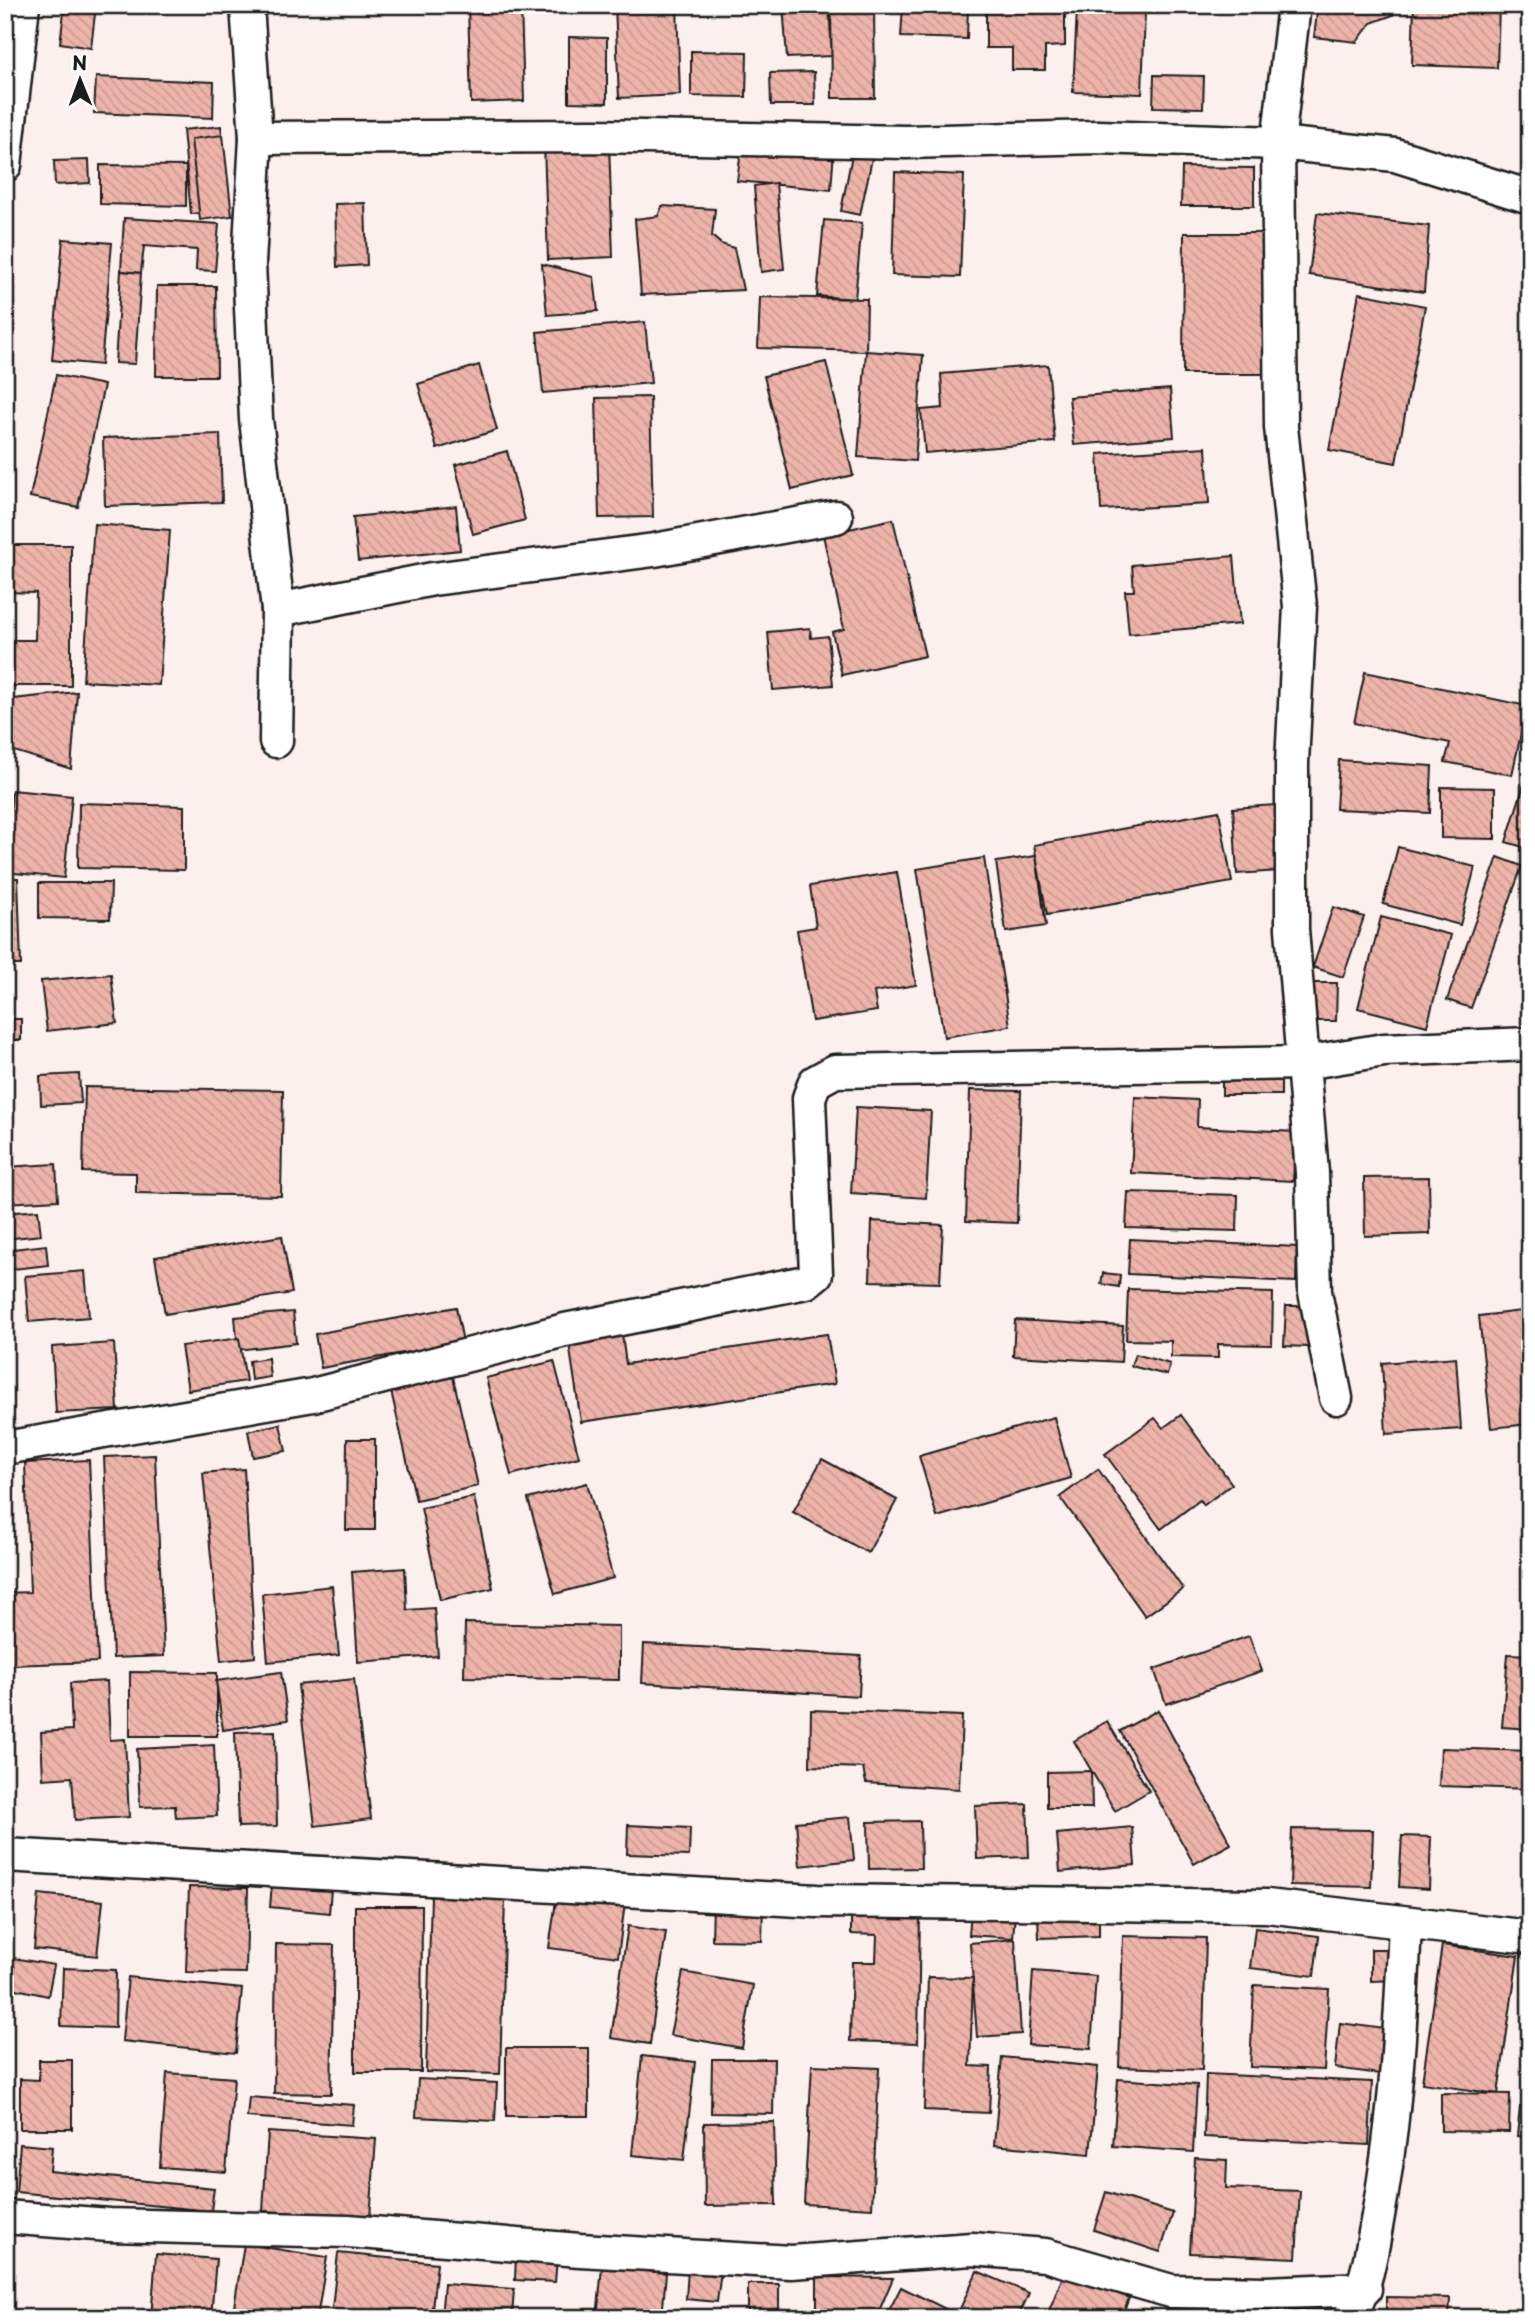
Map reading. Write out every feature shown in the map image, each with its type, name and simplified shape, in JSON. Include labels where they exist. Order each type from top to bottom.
[{"type":"street","points":[[5,165],[23,5]]},
{"type":"street","points":[[247,5],[256,138],[249,263],[255,406],[278,610],[276,741]]},
{"type":"street","points":[[1294,5],[1278,143],[1281,427],[1300,606],[1292,762],[1292,929],[1304,1063],[1315,1292],[1336,1398]]},
{"type":"street","points":[[256,138],[594,136],[906,142],[1098,137],[1278,143],[1395,155],[1530,197]]},
{"type":"street","points":[[278,610],[433,579],[654,550],[836,517]]},
{"type":"street","points":[[5,1448],[313,1395],[565,1330],[806,1282],[816,1274],[809,1098],[815,1083],[835,1071],[1304,1063],[1384,1050],[1530,1044]]},
{"type":"street","points":[[5,1855],[817,1901],[1267,1906],[1530,1937]]},
{"type":"street","points":[[1350,2318],[1365,2288],[1385,2177],[1398,2062],[1405,1923]]},
{"type":"street","points":[[5,2217],[109,2225],[348,2231],[791,2262],[972,2249],[1045,2255],[1171,2291],[1265,2293],[1365,2288]]},
{"type":"building","points":[[65,5],[96,5],[91,48],[60,43]]},
{"type":"building","points":[[468,5],[521,5],[524,101],[471,103]]},
{"type":"building","points":[[524,5],[582,5],[524,10]]},
{"type":"building","points":[[615,5],[677,5],[680,95],[619,98]]},
{"type":"building","points":[[783,5],[829,5],[832,56],[787,58]]},
{"type":"building","points":[[831,5],[874,5],[875,98],[832,98]]},
{"type":"building","points":[[903,5],[968,5],[967,39],[901,37]]},
{"type":"building","points":[[986,5],[1065,5],[1065,46],[1045,47],[1045,70],[1012,70],[1012,48],[986,48]]},
{"type":"building","points":[[1318,5],[1395,5],[1393,15],[1371,23],[1357,42],[1314,37]]},
{"type":"building","points":[[1414,5],[1499,5],[1497,68],[1412,65]]},
{"type":"building","points":[[1077,9],[1145,11],[1142,94],[1073,92]]},
{"type":"building","points":[[569,37],[607,38],[607,103],[569,102]]},
{"type":"building","points":[[691,51],[747,52],[746,97],[691,96]]},
{"type":"building","points":[[814,72],[815,105],[771,105],[770,73]]},
{"type":"building","points":[[1154,75],[1204,76],[1203,108],[1153,107]]},
{"type":"building","points":[[96,77],[214,82],[213,118],[94,113]]},
{"type":"building","points":[[221,126],[230,210],[191,214],[183,130]]},
{"type":"building","points":[[223,135],[232,216],[200,220],[191,139]]},
{"type":"building","points":[[742,142],[834,150],[831,190],[737,181]]},
{"type":"building","points":[[609,143],[613,257],[548,260],[544,145]]},
{"type":"building","points":[[853,150],[873,154],[860,215],[841,211]]},
{"type":"building","points":[[89,160],[90,183],[55,185],[54,161]]},
{"type":"building","points":[[100,165],[186,166],[186,206],[100,204]]},
{"type":"building","points":[[1182,167],[1254,168],[1254,206],[1181,206]]},
{"type":"building","points":[[895,172],[964,175],[960,277],[892,275]]},
{"type":"building","points":[[776,183],[784,269],[761,272],[754,186]]},
{"type":"building","points":[[365,203],[367,265],[337,267],[335,204]]},
{"type":"building","points":[[662,206],[715,209],[712,236],[721,244],[734,248],[743,290],[641,295],[635,219],[658,216]]},
{"type":"building","points":[[1317,213],[1429,226],[1424,292],[1309,275]]},
{"type":"building","points":[[124,218],[219,224],[215,271],[196,270],[197,250],[144,246],[141,273],[121,271]]},
{"type":"building","points":[[824,220],[862,223],[855,299],[817,296]]},
{"type":"building","points":[[1184,233],[1264,233],[1264,374],[1183,374]]},
{"type":"building","points":[[63,239],[112,243],[101,365],[52,360]]},
{"type":"building","points":[[542,264],[594,277],[598,311],[547,315]]},
{"type":"building","points":[[121,271],[141,273],[135,364],[115,363]]},
{"type":"building","points":[[157,286],[216,286],[217,376],[156,376]]},
{"type":"building","points":[[1359,293],[1425,306],[1396,463],[1329,450]]},
{"type":"building","points":[[760,297],[867,299],[866,351],[758,348]]},
{"type":"building","points":[[645,322],[651,383],[543,393],[537,332]]},
{"type":"building","points":[[866,351],[923,355],[915,461],[858,457]]},
{"type":"building","points":[[826,362],[853,475],[792,490],[764,376]]},
{"type":"building","points":[[479,365],[497,430],[437,449],[418,384]]},
{"type":"building","points":[[1048,365],[1055,442],[925,453],[921,410],[943,408],[941,374]]},
{"type":"building","points":[[56,375],[104,385],[78,507],[30,497]]},
{"type":"building","points":[[1170,389],[1174,437],[1074,445],[1069,397]]},
{"type":"building","points":[[650,397],[653,517],[599,518],[596,398]]},
{"type":"building","points":[[220,434],[222,502],[105,506],[103,438]]},
{"type":"building","points":[[1206,447],[1209,504],[1101,510],[1098,454]]},
{"type":"building","points":[[507,451],[525,520],[473,534],[455,465]]},
{"type":"building","points":[[456,506],[460,550],[358,561],[353,517]]},
{"type":"building","points":[[893,519],[925,656],[842,675],[832,632],[844,629],[823,535]]},
{"type":"building","points":[[94,524],[170,530],[159,685],[83,681]]},
{"type":"building","points":[[5,545],[71,545],[71,686],[5,686],[5,640],[35,640],[36,593],[5,592]]},
{"type":"building","points":[[1234,556],[1240,624],[1129,634],[1125,591],[1134,591],[1132,565]]},
{"type":"building","points":[[810,628],[811,638],[828,636],[833,685],[773,690],[768,632]]},
{"type":"building","points":[[1365,672],[1527,706],[1512,775],[1445,762],[1450,743],[1354,723]]},
{"type":"building","points":[[77,692],[71,769],[5,748],[5,700]]},
{"type":"building","points":[[1339,760],[1432,766],[1430,813],[1336,809]]},
{"type":"building","points":[[1530,765],[1530,849],[1506,842]]},
{"type":"building","points":[[1441,787],[1495,788],[1495,839],[1441,838]]},
{"type":"building","points":[[12,790],[72,796],[64,878],[5,872]]},
{"type":"building","points":[[79,803],[184,806],[184,870],[78,868]]},
{"type":"building","points":[[1275,805],[1279,871],[1237,874],[1233,808]]},
{"type":"building","points":[[1219,811],[1232,882],[1047,915],[1034,845]]},
{"type":"building","points":[[1398,847],[1475,867],[1460,925],[1383,904]]},
{"type":"building","points":[[1036,856],[1046,926],[1006,932],[996,862]]},
{"type":"building","points":[[1498,857],[1522,866],[1471,1008],[1447,1000]]},
{"type":"building","points":[[984,858],[1010,1026],[944,1037],[917,869]]},
{"type":"building","points":[[897,872],[916,985],[874,992],[877,1011],[812,1021],[797,930],[816,927],[810,886]]},
{"type":"building","points":[[5,878],[18,878],[21,965],[5,965]]},
{"type":"building","points":[[39,883],[111,883],[110,919],[39,918]]},
{"type":"building","points":[[1333,907],[1364,917],[1343,977],[1313,967]]},
{"type":"building","points":[[1381,917],[1451,935],[1427,1026],[1358,1008]]},
{"type":"building","points":[[111,974],[117,1023],[47,1031],[41,981]]},
{"type":"building","points":[[1314,983],[1337,983],[1336,1021],[1314,1021]]},
{"type":"building","points":[[5,1019],[21,1019],[21,1040],[5,1040]]},
{"type":"building","points":[[1222,1065],[1281,1066],[1281,1095],[1222,1095]]},
{"type":"building","points":[[79,1074],[81,1103],[41,1105],[40,1076]]},
{"type":"building","points":[[85,1087],[283,1090],[281,1196],[136,1193],[136,1173],[83,1172]]},
{"type":"building","points":[[970,1090],[1021,1091],[1017,1223],[966,1221]]},
{"type":"building","points":[[1135,1097],[1198,1100],[1197,1127],[1296,1132],[1293,1181],[1131,1173]]},
{"type":"building","points":[[856,1107],[931,1111],[926,1198],[851,1193]]},
{"type":"building","points":[[56,1164],[58,1200],[5,1203],[5,1167]]},
{"type":"building","points":[[1429,1177],[1430,1234],[1365,1236],[1364,1178]]},
{"type":"building","points":[[1128,1192],[1238,1195],[1237,1231],[1126,1228]]},
{"type":"building","points":[[38,1210],[41,1235],[5,1239],[5,1213]]},
{"type":"building","points":[[872,1221],[943,1225],[940,1283],[870,1281]]},
{"type":"building","points":[[282,1236],[292,1293],[165,1314],[155,1257]]},
{"type":"building","points":[[1130,1239],[1297,1247],[1296,1282],[1128,1274]]},
{"type":"building","points":[[46,1245],[48,1265],[5,1270],[5,1250]]},
{"type":"building","points":[[85,1271],[89,1317],[29,1322],[25,1276]]},
{"type":"building","points":[[1103,1273],[1120,1275],[1119,1287],[1101,1284]]},
{"type":"building","points":[[1128,1289],[1273,1293],[1272,1345],[1218,1344],[1218,1358],[1171,1357],[1171,1341],[1126,1340]]},
{"type":"building","points":[[1286,1306],[1309,1306],[1308,1347],[1284,1346]]},
{"type":"building","points":[[456,1307],[463,1342],[321,1368],[315,1334]]},
{"type":"building","points":[[1530,1310],[1530,1424],[1491,1428],[1479,1316]]},
{"type":"building","points":[[293,1312],[296,1343],[238,1350],[235,1317]]},
{"type":"building","points":[[1015,1320],[1123,1326],[1121,1362],[1013,1356]]},
{"type":"building","points":[[827,1334],[835,1384],[581,1422],[569,1343],[622,1335],[626,1364]]},
{"type":"building","points":[[239,1338],[246,1381],[188,1390],[181,1346]]},
{"type":"building","points":[[114,1343],[118,1410],[56,1413],[52,1347]]},
{"type":"building","points":[[1135,1354],[1170,1364],[1167,1375],[1131,1366]]},
{"type":"building","points":[[1456,1357],[1461,1429],[1386,1434],[1382,1363]]},
{"type":"building","points":[[268,1358],[270,1377],[251,1380],[249,1361]]},
{"type":"building","points":[[554,1361],[579,1457],[511,1475],[486,1378]]},
{"type":"building","points":[[453,1377],[478,1486],[416,1500],[391,1391]]},
{"type":"building","points":[[1181,1415],[1232,1484],[1204,1505],[1200,1500],[1161,1529],[1105,1454],[1155,1418],[1163,1428]]},
{"type":"building","points":[[1054,1417],[1071,1478],[937,1517],[919,1456]]},
{"type":"building","points":[[280,1424],[286,1451],[253,1457],[248,1431]]},
{"type":"building","points":[[347,1439],[375,1439],[375,1530],[346,1530]]},
{"type":"building","points":[[155,1455],[164,1656],[113,1658],[104,1457]]},
{"type":"building","points":[[822,1459],[897,1500],[868,1553],[793,1512]]},
{"type":"building","points":[[89,1460],[98,1662],[9,1665],[6,1593],[30,1592],[25,1463]]},
{"type":"building","points":[[244,1469],[255,1657],[221,1661],[203,1473]]},
{"type":"building","points":[[1098,1469],[1183,1589],[1145,1616],[1060,1497]]},
{"type":"building","points":[[587,1483],[613,1578],[555,1594],[528,1499]]},
{"type":"building","points":[[474,1497],[493,1588],[440,1600],[421,1508]]},
{"type":"building","points":[[405,1568],[407,1610],[434,1608],[438,1656],[358,1662],[352,1572]]},
{"type":"building","points":[[332,1586],[339,1655],[268,1662],[262,1594]]},
{"type":"building","points":[[465,1623],[619,1626],[619,1680],[464,1677]]},
{"type":"building","points":[[1249,1636],[1262,1671],[1166,1704],[1154,1669]]},
{"type":"building","points":[[644,1644],[861,1656],[859,1696],[642,1683]]},
{"type":"building","points":[[1508,1654],[1530,1655],[1530,1729],[1502,1727]]},
{"type":"building","points":[[130,1672],[217,1673],[217,1736],[130,1736]]},
{"type":"building","points":[[281,1672],[288,1720],[223,1730],[216,1681]]},
{"type":"building","points":[[354,1679],[371,1819],[315,1826],[298,1685]]},
{"type":"building","points":[[107,1681],[110,1740],[125,1739],[129,1817],[75,1820],[72,1777],[43,1779],[41,1732],[72,1730],[70,1683]]},
{"type":"building","points":[[811,1710],[962,1716],[959,1789],[866,1783],[863,1768],[810,1766]]},
{"type":"building","points":[[1158,1710],[1231,1844],[1194,1864],[1120,1731]]},
{"type":"building","points":[[1107,1721],[1149,1791],[1115,1811],[1074,1741]]},
{"type":"building","points":[[275,1731],[277,1826],[238,1827],[235,1732]]},
{"type":"building","points":[[214,1745],[217,1816],[176,1818],[175,1806],[140,1807],[137,1749]]},
{"type":"building","points":[[1441,1748],[1530,1751],[1530,1789],[1439,1786]]},
{"type":"building","points":[[1091,1771],[1092,1808],[1047,1808],[1047,1772]]},
{"type":"building","points":[[1027,1804],[1029,1857],[977,1859],[975,1806]]},
{"type":"building","points":[[850,1817],[854,1860],[800,1866],[796,1822]]},
{"type":"building","points":[[920,1821],[921,1868],[869,1869],[868,1822]]},
{"type":"building","points":[[628,1825],[690,1828],[689,1856],[627,1854]]},
{"type":"building","points":[[1132,1827],[1135,1865],[1060,1872],[1057,1834]]},
{"type":"building","points":[[1292,1829],[1373,1830],[1371,1887],[1290,1885]]},
{"type":"building","points":[[1402,1836],[1431,1837],[1429,1889],[1399,1887]]},
{"type":"building","points":[[273,1872],[332,1878],[329,1913],[270,1907]]},
{"type":"building","points":[[189,1887],[248,1888],[246,1973],[186,1972]]},
{"type":"building","points":[[39,1894],[103,1901],[97,1956],[34,1949]]},
{"type":"building","points":[[557,1894],[625,1903],[618,1957],[549,1948]]},
{"type":"building","points":[[431,1896],[505,1898],[500,2074],[426,2072]]},
{"type":"building","points":[[713,1904],[763,1905],[762,1941],[712,1940]]},
{"type":"building","points":[[355,1906],[422,1906],[421,2072],[355,2072]]},
{"type":"building","points":[[851,1909],[920,1910],[918,2043],[850,2041],[852,1962],[876,1962],[877,1935],[851,1934]]},
{"type":"building","points":[[971,1910],[1015,1913],[1013,1938],[969,1935]]},
{"type":"building","points":[[1099,1914],[1099,1936],[1039,1938],[1038,1915]]},
{"type":"building","points":[[628,1926],[666,1932],[650,2044],[611,2038]]},
{"type":"building","points":[[1255,1928],[1319,1936],[1314,1976],[1250,1968]]},
{"type":"building","points":[[1123,1936],[1206,1938],[1202,2070],[1119,2067]]},
{"type":"building","points":[[1015,1939],[1021,2034],[977,2037],[970,1943]]},
{"type":"building","points":[[276,1944],[334,1945],[331,2094],[274,2093]]},
{"type":"building","points":[[1442,1945],[1518,1956],[1498,2094],[1422,2083]]},
{"type":"building","points":[[1371,1949],[1399,1949],[1400,1980],[1371,1981]]},
{"type":"building","points":[[13,1958],[54,1965],[48,1996],[7,1987]]},
{"type":"building","points":[[63,1968],[116,1970],[115,2028],[61,2026]]},
{"type":"building","points":[[1033,1971],[1096,1976],[1091,2049],[1028,2045]]},
{"type":"building","points":[[683,1972],[753,1985],[742,2048],[670,2035]]},
{"type":"building","points":[[128,1977],[242,1989],[236,2053],[122,2041]]},
{"type":"building","points":[[928,1977],[973,1978],[970,2066],[991,2067],[989,2113],[924,2110]]},
{"type":"building","points":[[1254,1985],[1329,1989],[1324,2070],[1250,2067]]},
{"type":"building","points":[[1340,2023],[1393,2030],[1388,2075],[1335,2068]]},
{"type":"building","points":[[506,2048],[589,2048],[589,2116],[506,2116]]},
{"type":"building","points":[[642,2056],[695,2062],[684,2160],[632,2155]]},
{"type":"building","points":[[1002,2057],[1098,2067],[1090,2154],[994,2145]]},
{"type":"building","points":[[712,2059],[774,2059],[773,2114],[711,2113]]},
{"type":"building","points":[[39,2060],[72,2060],[72,2129],[20,2129],[20,2079],[39,2080]]},
{"type":"building","points":[[812,2065],[879,2068],[872,2208],[804,2204]]},
{"type":"building","points":[[167,2073],[234,2078],[226,2172],[160,2167]]},
{"type":"building","points":[[1206,2074],[1372,2082],[1369,2145],[1204,2137]]},
{"type":"building","points":[[418,2079],[497,2083],[495,2121],[416,2117]]},
{"type":"building","points":[[1118,2079],[1197,2085],[1193,2152],[1113,2146]]},
{"type":"building","points":[[1441,2093],[1510,2094],[1509,2132],[1441,2131]]},
{"type":"building","points":[[249,2097],[354,2105],[352,2125],[247,2117]]},
{"type":"building","points":[[1520,2107],[1530,2108],[1530,2137],[1517,2136]]},
{"type":"building","points":[[774,2122],[776,2205],[705,2206],[704,2123]]},
{"type":"building","points":[[268,2132],[376,2139],[370,2218],[263,2211]]},
{"type":"building","points":[[20,2144],[52,2147],[50,2171],[214,2188],[211,2211],[16,2192]]},
{"type":"building","points":[[1195,2158],[1227,2160],[1226,2188],[1300,2191],[1296,2258],[1190,2253]]},
{"type":"building","points":[[1106,2192],[1173,2213],[1160,2252],[1094,2230]]},
{"type":"building","points":[[244,2244],[327,2257],[317,2318],[234,2307]]},
{"type":"building","points":[[338,2253],[437,2263],[431,2318],[331,2318]]},
{"type":"building","points":[[156,2254],[216,2259],[211,2318],[151,2318]]},
{"type":"building","points":[[516,2255],[557,2258],[555,2282],[515,2280]]},
{"type":"building","points":[[602,2267],[666,2273],[662,2318],[597,2318]]},
{"type":"building","points":[[688,2269],[721,2271],[717,2302],[686,2299]]},
{"type":"building","points":[[977,2271],[1029,2293],[1018,2318],[956,2318]]},
{"type":"building","points":[[1065,2271],[1129,2298],[1121,2318],[1046,2318]]},
{"type":"building","points":[[817,2277],[893,2278],[876,2318],[817,2318]]},
{"type":"building","points":[[444,2284],[514,2289],[512,2318],[441,2318]]},
{"type":"building","points":[[748,2284],[779,2284],[779,2318],[748,2318]]},
{"type":"building","points":[[901,2287],[954,2313],[952,2318],[885,2318]]},
{"type":"building","points":[[1386,2297],[1450,2298],[1449,2318],[1386,2318]]},
{"type":"building","points":[[1303,2298],[1341,2312],[1339,2318],[1296,2318]]},
{"type":"building","points":[[1278,2301],[1279,2318],[1175,2318],[1174,2305]]}]
